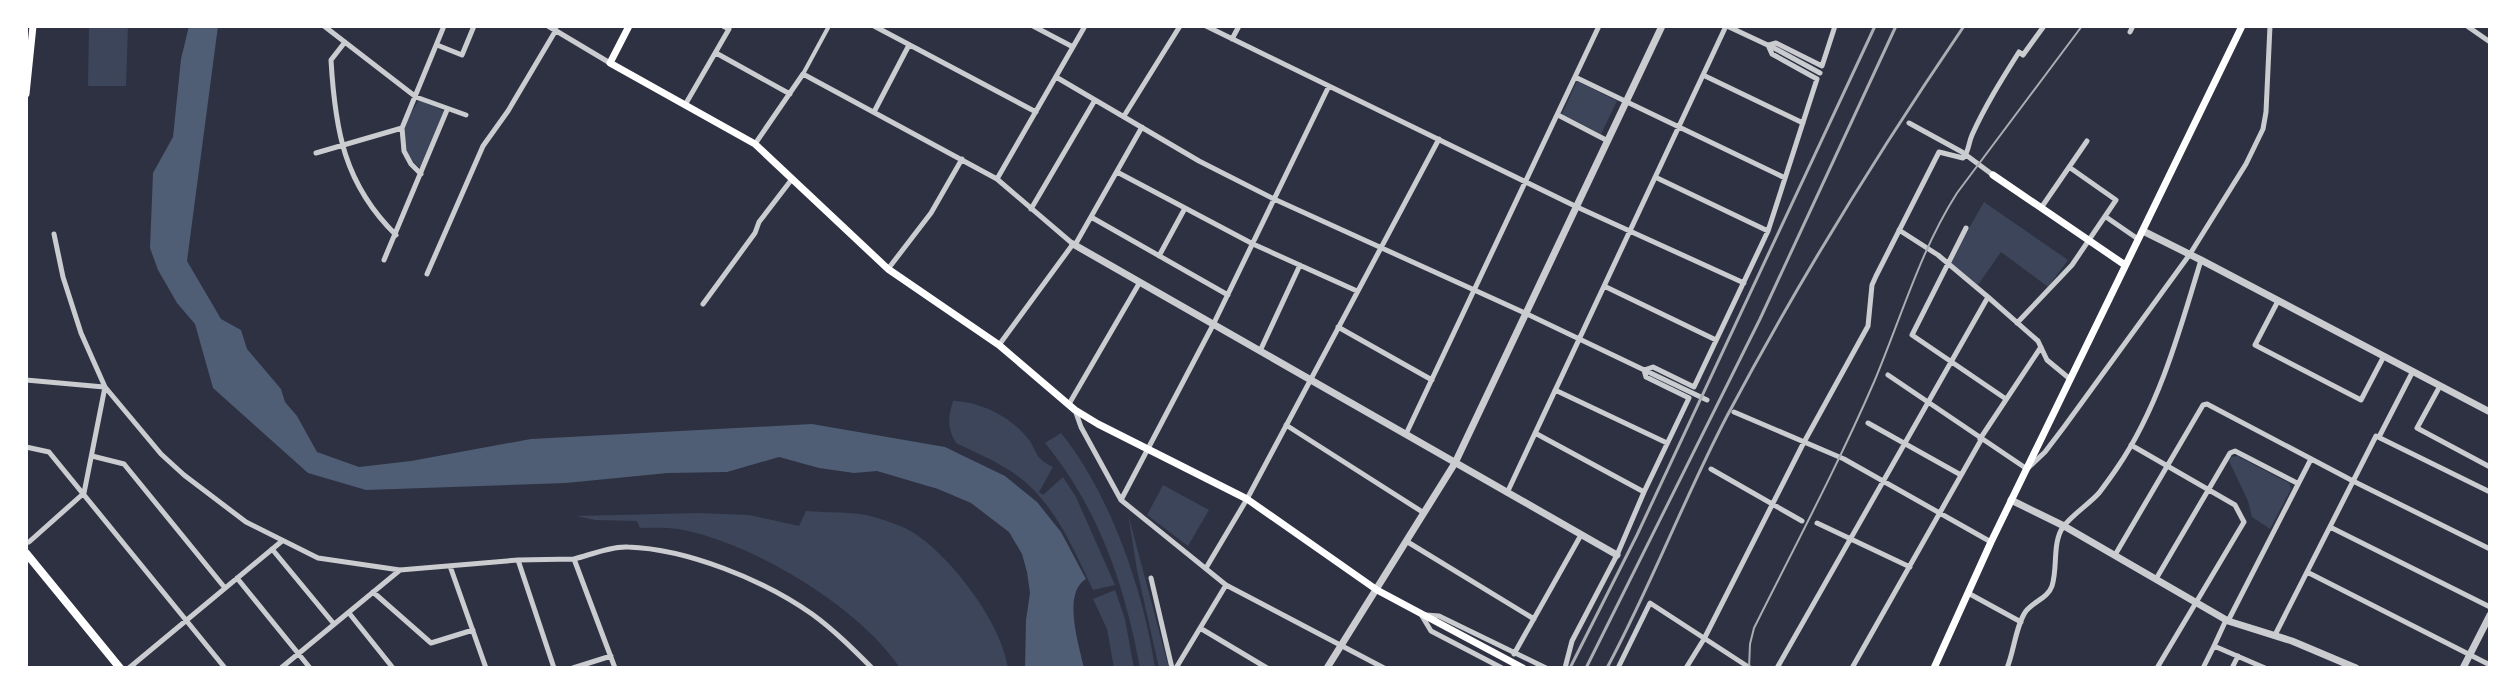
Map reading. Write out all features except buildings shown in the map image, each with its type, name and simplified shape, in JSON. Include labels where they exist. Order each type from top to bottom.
[{"type":"main road","points":[[26,94],[33,26]]},
{"type":"main road","points":[[629,26],[610,63],[755,144],[888,269],[999,345],[1072,407],[1148,450],[1247,499],[1377,590],[1523,668]]},
{"type":"main road","points":[[1935,668],[2011,500],[2242,26]]},
{"type":"main road","points":[[1993,175],[2125,265]]},
{"type":"main road","points":[[26,553],[120,668]]},
{"type":"street","points":[[324,26],[416,97],[466,115]]},
{"type":"street","points":[[421,174],[404,151],[402,128],[444,26]]},
{"type":"street","points":[[437,45],[462,55],[474,26]]},
{"type":"street","points":[[548,26],[610,63]]},
{"type":"street","points":[[685,105],[729,29],[723,26]]},
{"type":"street","points":[[755,144],[803,74],[829,26]]},
{"type":"street","points":[[874,26],[1036,112]]},
{"type":"street","points":[[1033,26],[1073,47]]},
{"type":"street","points":[[997,179],[1085,26]]},
{"type":"street","points":[[1124,116],[1180,26]]},
{"type":"street","points":[[1206,26],[1577,207],[1744,283]]},
{"type":"street","points":[[1232,39],[1239,26]]},
{"type":"street","points":[[1406,434],[1599,26]]},
{"type":"street","points":[[1327,668],[1455,463],[1662,26]]},
{"type":"street","points":[[1507,493],[1726,26],[1820,73]]},
{"type":"street","points":[[1768,45],[1776,43],[1822,66],[1835,26]]},
{"type":"street","points":[[1967,155],[1970,138],[1993,94],[2019,52],[2023,55],[2044,26]]},
{"type":"street","points":[[1888,375],[2027,469],[2064,427],[2190,254],[2241,174],[2263,129],[2270,26]]},
{"type":"street","points":[[2467,26],[2490,42]]},
{"type":"street","points":[[427,274],[483,146],[508,111],[556,30]]},
{"type":"street","points":[[345,42],[331,60],[334,105],[343,144],[352,176],[363,196],[396,235]]},
{"type":"street","points":[[874,112],[909,45]]},
{"type":"street","points":[[1644,370],[1653,367],[1694,387],[1768,231],[1817,79],[1772,54],[1768,45]]},
{"type":"street","points":[[716,53],[790,94]]},
{"type":"street","points":[[803,74],[997,179],[1074,245],[1617,555]]},
{"type":"street","points":[[1703,75],[1803,123]]},
{"type":"street","points":[[1056,77],[1199,161],[1274,199],[1707,400]]},
{"type":"street","points":[[1575,77],[1785,178]]},
{"type":"street","points":[[1121,500],[1213,325],[1329,86]]},
{"type":"street","points":[[1031,209],[1095,100]]},
{"type":"street","points":[[384,260],[447,109]]},
{"type":"street","points":[[1558,115],[1608,141]]},
{"type":"street","points":[[1909,123],[1967,155],[1993,175]]},
{"type":"street","points":[[999,345],[1074,245],[1142,127]]},
{"type":"street","points":[[316,153],[402,128]]},
{"type":"street","points":[[1206,568],[1247,499],[1439,139]]},
{"type":"street","points":[[2041,208],[2087,141]]},
{"type":"street","points":[[1686,668],[1868,326],[1872,285],[1939,152],[1963,158],[1967,155]]},
{"type":"street","points":[[888,269],[931,213],[962,159]]},
{"type":"street","points":[[2017,323],[2072,265],[2116,200],[2069,167]]},
{"type":"street","points":[[1117,172],[1184,210],[1357,291]]},
{"type":"street","points":[[1655,177],[1768,231]]},
{"type":"street","points":[[703,304],[792,179]]},
{"type":"street","points":[[1159,256],[1184,210]]},
{"type":"street","points":[[1091,217],[1228,295]]},
{"type":"street","points":[[2106,217],[2140,235],[2190,254],[2489,410]]},
{"type":"street","points":[[1966,228],[1912,335],[2006,399]]},
{"type":"street","points":[[1899,230],[1938,255],[1988,297],[2038,341],[2047,360],[2070,379]]},
{"type":"street","points":[[54,234],[63,277],[81,333],[105,387],[161,454],[246,522],[318,558],[400,570],[518,560],[574,559],[625,547],[683,556],[742,575],[812,613],[872,668]]},
{"type":"street","points":[[2007,668],[2028,608],[2049,593],[2053,584],[2058,537],[2064,526],[2099,492],[2131,445],[2166,371],[2201,260]]},
{"type":"street","points":[[1260,351],[1300,265]]},
{"type":"street","points":[[1140,282],[1072,407],[1121,500],[1226,585],[1384,668]]},
{"type":"street","points":[[1604,286],[1716,340]]},
{"type":"street","points":[[1777,668],[1988,297]]},
{"type":"street","points":[[2278,300],[2255,345],[2268,352],[2361,400],[2384,356]]},
{"type":"street","points":[[1338,327],[1432,380]]},
{"type":"street","points":[[1852,668],[1980,440],[2041,347]]},
{"type":"street","points":[[1565,668],[1572,641],[1617,555],[1689,398],[1646,377],[1644,370]]},
{"type":"street","points":[[2275,635],[2376,436],[2379,437],[2413,371]]},
{"type":"street","points":[[26,380],[105,387]]},
{"type":"street","points":[[2440,386],[2417,428],[2490,467]]},
{"type":"street","points":[[29,542],[84,493],[105,387]]},
{"type":"street","points":[[1555,390],[1667,443]]},
{"type":"street","points":[[2115,555],[2203,405],[2207,404],[2490,549]]},
{"type":"street","points":[[1734,412],[1844,459],[1991,542]]},
{"type":"street","points":[[1868,423],[1961,475]]},
{"type":"street","points":[[1286,425],[1424,513]]},
{"type":"street","points":[[1535,433],[1644,492]]},
{"type":"street","points":[[2379,437],[2490,492]]},
{"type":"street","points":[[2131,445],[2235,505],[2244,522],[2157,668]]},
{"type":"street","points":[[26,447],[49,452],[225,668]]},
{"type":"street","points":[[2156,579],[2230,453],[2235,451],[2297,483]]},
{"type":"street","points":[[92,456],[124,464],[225,588]]},
{"type":"street","points":[[2203,668],[2311,459]]},
{"type":"street","points":[[1711,469],[1802,521]]},
{"type":"street","points":[[2011,500],[2064,526],[2227,620],[2275,635],[2356,668]]},
{"type":"street","points":[[1817,523],[1910,567]]},
{"type":"street","points":[[2330,527],[2490,607]]},
{"type":"street","points":[[1514,654],[1581,535]]},
{"type":"street","points":[[129,668],[282,541]]},
{"type":"street","points":[[1406,541],[1534,619]]},
{"type":"street","points":[[272,549],[334,624]]},
{"type":"street","points":[[574,559],[615,668]]},
{"type":"street","points":[[518,560],[554,668]]},
{"type":"street","points":[[450,566],[486,668]]},
{"type":"street","points":[[281,668],[400,570]]},
{"type":"street","points":[[2307,572],[2490,665]]},
{"type":"street","points":[[237,578],[310,668]]},
{"type":"street","points":[[1151,578],[1174,668]]},
{"type":"street","points":[[1174,668],[1226,585]]},
{"type":"street","points":[[373,592],[431,643],[473,630]]},
{"type":"street","points":[[1968,593],[2021,622]]},
{"type":"street","points":[[1618,668],[1650,603],[1750,668]]},
{"type":"street","points":[[349,612],[393,668]]},
{"type":"street","points":[[1421,615],[1439,616],[1546,668]]},
{"type":"street","points":[[1421,615],[1431,631],[1502,668]]},
{"type":"street","points":[[2463,668],[2490,615]]},
{"type":"street","points":[[1200,628],[1267,668]]},
{"type":"street","points":[[2214,646],[2265,668]]},
{"type":"street","points":[[573,668],[611,656]]},
{"type":"street","points":[[2232,668],[2238,656]]},
{"type":"shaded area","points":[[89,26],[128,26],[126,86],[88,86]]},
{"type":"shaded area","points":[[189,26],[218,26],[187,261],[221,319],[241,330],[247,349],[281,389],[285,402],[297,416],[317,452],[359,467],[411,461],[531,439],[812,424],[945,447],[1005,476],[1037,502],[1061,532],[1086,579],[1079,586],[1074,607],[1084,668],[1025,668],[1030,593],[1022,554],[1009,532],[971,503],[938,489],[877,471],[854,473],[819,468],[779,457],[727,472],[668,473],[566,483],[366,490],[308,473],[213,388],[195,324],[177,303],[158,270],[150,248],[153,173],[173,137],[181,59]]},
{"type":"shaded area","points":[[1577,81],[1617,101],[1601,134],[1562,114]]},
{"type":"shaded area","points":[[419,100],[444,111],[421,168],[410,156],[403,134]]},
{"type":"shaded area","points":[[1984,202],[2068,260],[2048,287],[2001,252],[1978,285],[1949,263]]},
{"type":"shaded area","points":[[953,401],[992,411],[1025,435],[1038,456],[1053,467],[1039,492],[1043,495],[1063,477],[1076,497],[1115,585],[1093,590],[1060,525],[1039,496],[1012,472],[956,443],[949,422]]},
{"type":"shaded area","points":[[1061,433],[1095,484],[1122,544],[1143,608],[1155,668],[1140,668],[1118,578],[1107,550],[1081,494],[1045,443]]},
{"type":"shaded area","points":[[2237,456],[2289,483],[2291,489],[2270,529],[2252,517],[2229,461]]},
{"type":"shaded area","points":[[1163,485],[1209,510],[1188,546],[1147,515]]},
{"type":"shaded area","points":[[806,511],[874,517],[905,528],[929,544],[973,593],[996,631],[1008,668],[900,668],[882,645],[833,602],[804,582],[742,549],[683,530],[640,528],[637,521],[595,520],[576,516],[749,515],[799,526]]},
{"type":"shaded area","points":[[1128,514],[1169,668],[1159,668]]},
{"type":"shaded area","points":[[1115,590],[1125,619],[1134,668],[1114,668],[1107,629],[1093,599]]},
{"type":"tram line","points":[[1749,668],[1754,628],[1860,413],[1932,238],[1957,193],[2082,26]]},
{"type":"railway","points":[[1570,668],[1637,535],[1875,26]]},
{"type":"railway","points":[[1586,668],[1760,319],[1896,26]]},
{"type":"railway","points":[[1607,668],[1711,447],[1754,366],[1840,218],[1964,26]]}]
